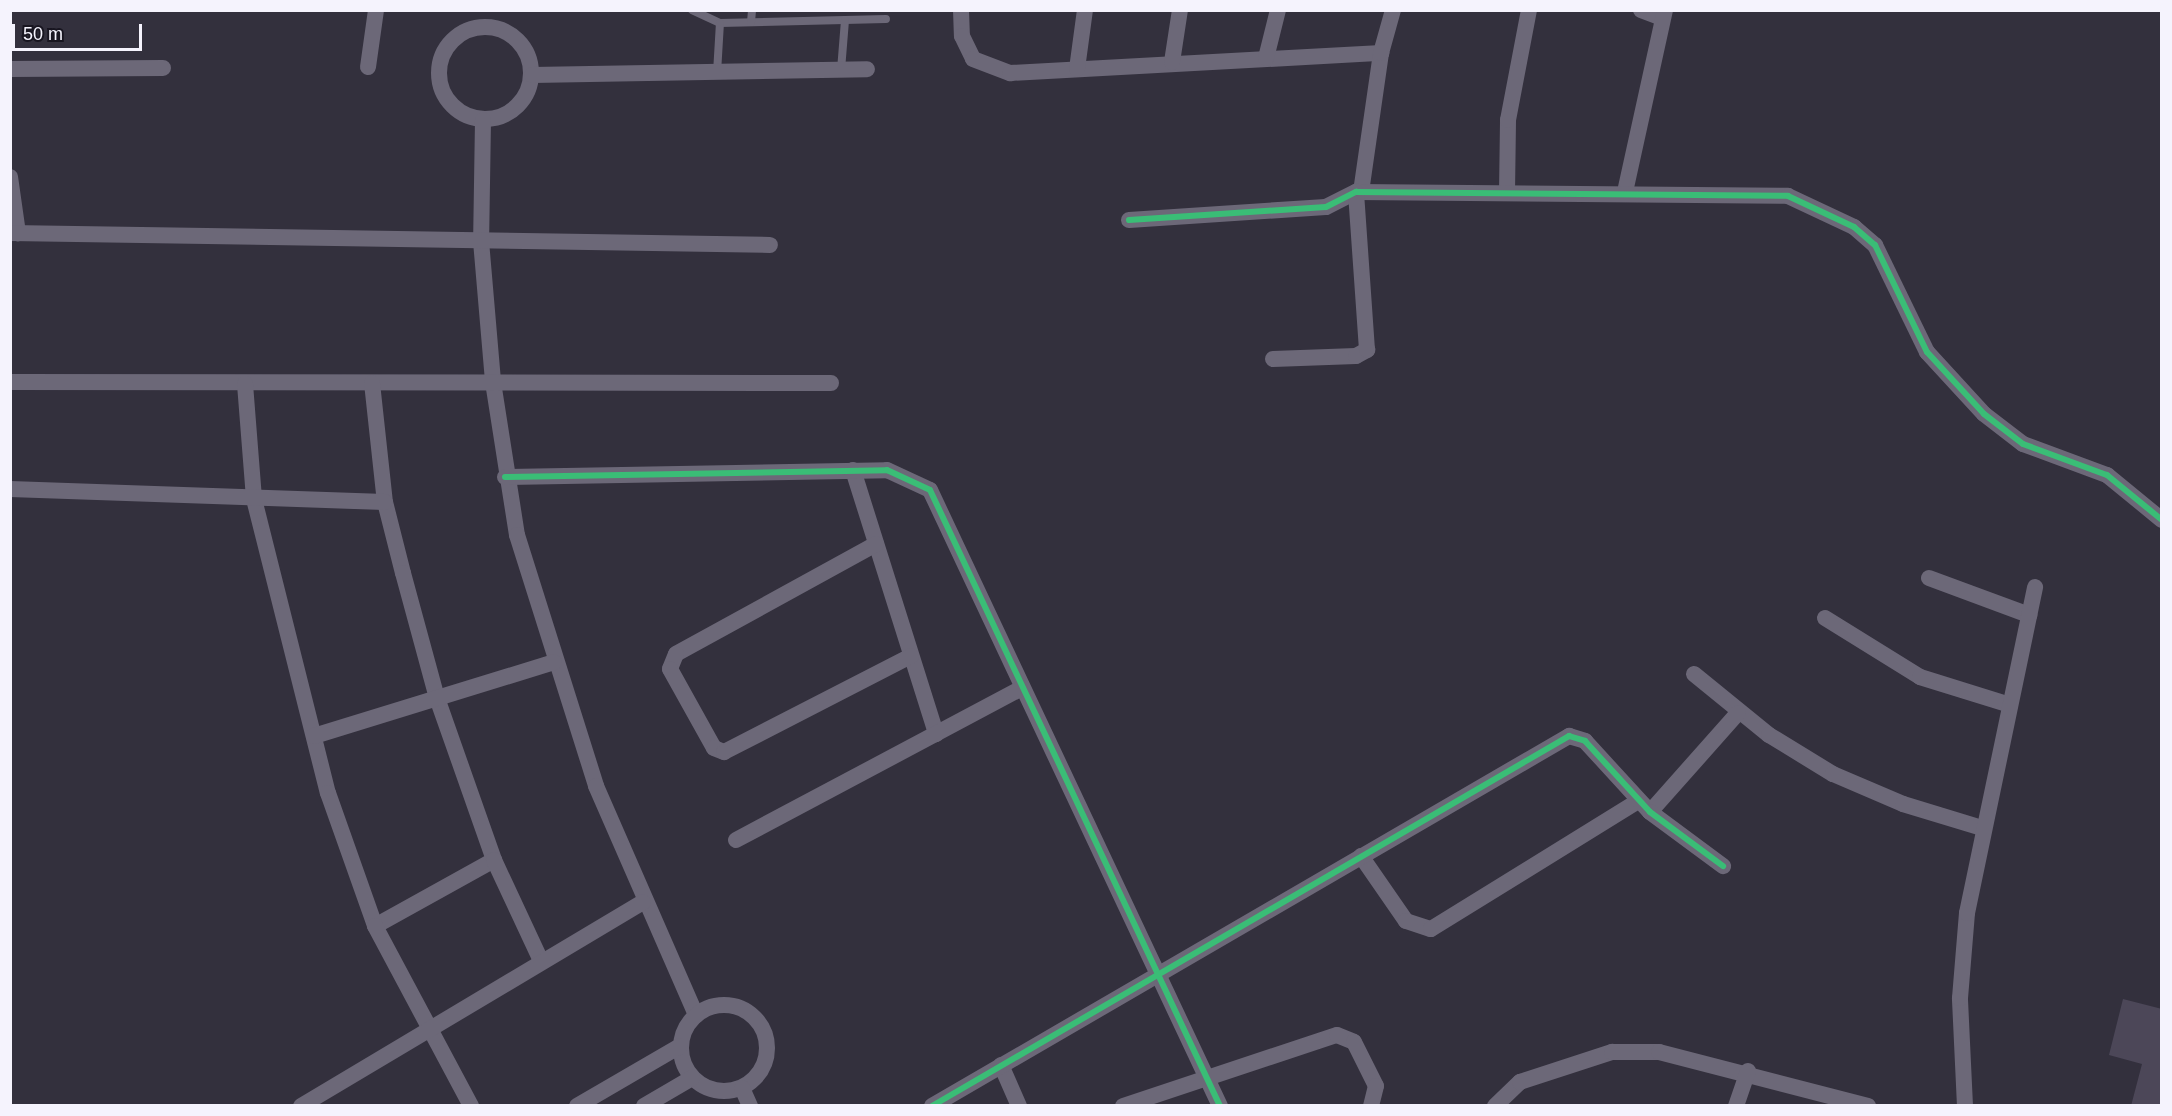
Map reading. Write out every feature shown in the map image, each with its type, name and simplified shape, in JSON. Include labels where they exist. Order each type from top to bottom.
[{"type":"street","points":[[368,67],[376,10]]},
{"type":"street","points":[[961,10],[965,47],[984,67],[1010,73],[1172,62],[1381,53]]},
{"type":"street","points":[[1077,69],[1085,10]]},
{"type":"street","points":[[1172,62],[1180,10]]},
{"type":"street","points":[[1266,58],[1278,10]]},
{"type":"street","points":[[1273,359],[1356,356],[1367,350],[1359,192],[1381,53],[1393,10]]},
{"type":"street","points":[[1507,194],[1508,120],[1529,10]]},
{"type":"street","points":[[1625,192],[1663,14],[1641,10]]},
{"type":"street","points":[[484,18],[518,40],[532,75],[526,95],[513,111],[483,120],[456,109],[445,97],[439,66],[454,38],[484,18]]},
{"type":"street","points":[[10,69],[163,68]]},
{"type":"street","points":[[532,75],[867,69]]},
{"type":"street","points":[[483,120],[481,241],[493,382],[505,477],[554,662],[643,902],[696,1015]]},
{"type":"street","points":[[10,177],[14,233],[770,245]]},
{"type":"street","points":[[1129,220],[1326,207],[1359,192],[1507,194],[1625,192],[1788,196],[1854,227],[1888,263],[1927,352],[1971,403],[2023,444],[2107,475],[2162,520]]},
{"type":"street","points":[[10,382],[831,383]]},
{"type":"street","points":[[372,383],[385,502],[437,698],[494,860],[541,961]]},
{"type":"street","points":[[245,384],[254,500],[328,793],[375,926],[471,1106]]},
{"type":"street","points":[[505,477],[853,470],[899,472],[937,498],[1022,688],[1080,799],[1155,972],[1210,1079],[1220,1106]]},
{"type":"street","points":[[853,470],[936,734]]},
{"type":"street","points":[[10,489],[254,500],[385,502]]},
{"type":"street","points":[[876,544],[675,654],[670,669],[714,748],[724,752],[911,656]]},
{"type":"street","points":[[1929,578],[2029,615]]},
{"type":"street","points":[[1965,1106],[1963,955],[1982,828],[2035,587]]},
{"type":"street","points":[[1825,618],[1920,677],[2010,705]]},
{"type":"street","points":[[314,736],[554,662]]},
{"type":"street","points":[[1694,674],[1738,713],[1851,783],[1982,828]]},
{"type":"street","points":[[736,840],[1022,688]]},
{"type":"street","points":[[1361,856],[1406,921],[1431,929],[1644,806],[1738,713]]},
{"type":"street","points":[[932,1106],[1155,972],[1569,736],[1585,741],[1644,806],[1723,866]]},
{"type":"street","points":[[375,926],[494,860]]},
{"type":"street","points":[[301,1106],[643,902]]},
{"type":"street","points":[[577,1106],[680,1046],[696,1015],[730,1006],[761,1025],[767,1046],[764,1068],[742,1088],[715,1091],[692,1077],[680,1046]]},
{"type":"street","points":[[1123,1106],[1210,1079],[1304,1043],[1346,1036],[1376,1086],[1371,1106]]},
{"type":"street","points":[[1495,1106],[1520,1082],[1612,1052],[1659,1052],[1748,1071],[1868,1106]]},
{"type":"street","points":[[1001,1065],[1019,1106]]},
{"type":"street","points":[[1736,1106],[1748,1071]]},
{"type":"street","points":[[644,1106],[692,1077]]},
{"type":"street","points":[[742,1088],[750,1106]]},
{"type":"lane","points":[[692,10],[720,22],[886,19]]},
{"type":"lane","points":[[751,22],[752,10]]},
{"type":"lane","points":[[842,70],[845,20]]},
{"type":"lane","points":[[717,73],[720,22]]},
{"type":"building","points":[[2123,999],[2162,1009],[2162,1106],[2131,1106],[2142,1064],[2109,1055]]},
{"type":"cycle path","points":[[1129,220],[1326,207],[1356,192],[1788,196],[1854,227],[1875,245],[1927,352],[1984,414],[2023,444],[2107,475],[2162,520]]},
{"type":"cycle path","points":[[505,477],[887,470],[930,490],[1220,1106]]},
{"type":"cycle path","points":[[932,1106],[1569,736],[1585,741],[1650,812],[1723,866]]}]
